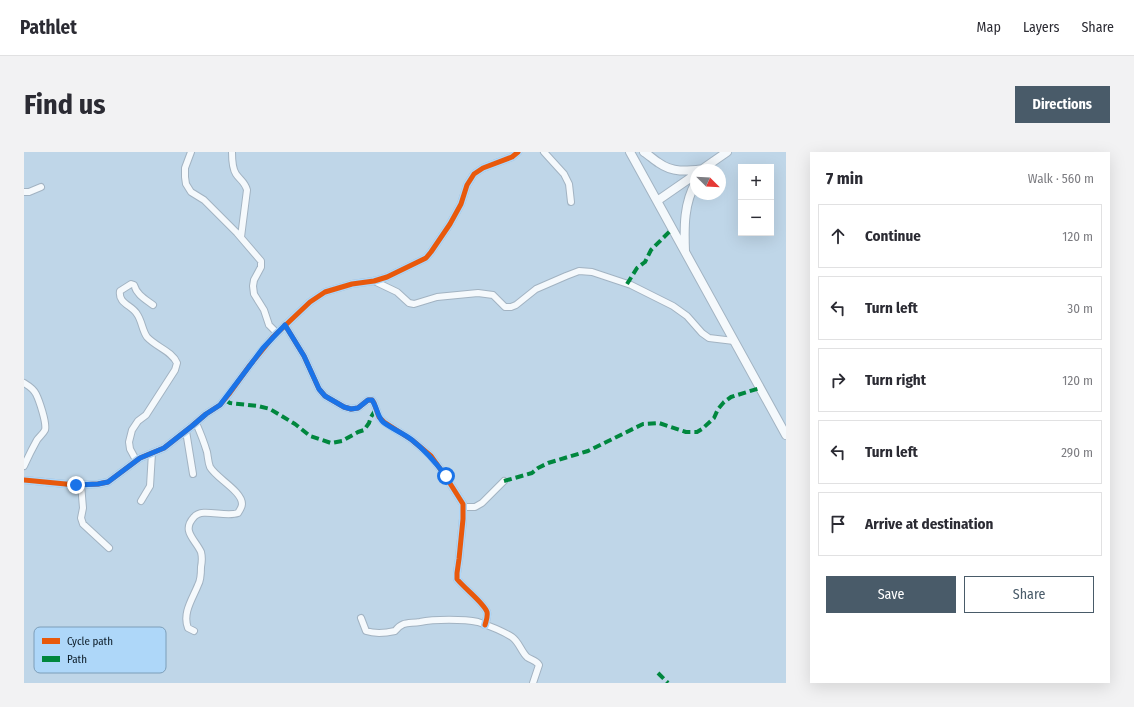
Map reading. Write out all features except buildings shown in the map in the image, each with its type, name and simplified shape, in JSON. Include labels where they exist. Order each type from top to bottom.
[{"type":"main road","points":[[630,152],[786,435]]},
{"type":"main road","points":[[644,152],[661,165],[684,172],[690,172]]},
{"type":"main road","points":[[711,164],[727,152]]},
{"type":"main road","points":[[657,201],[690,178]]},
{"type":"main road","points":[[685,252],[684,232],[686,209],[690,192]]},
{"type":"street","points":[[191,152],[185,168],[184,177],[186,184],[191,192],[204,200],[241,237],[261,261],[261,267],[254,280],[254,294],[264,310],[269,325],[277,333]]},
{"type":"street","points":[[232,152],[236,174],[246,185],[247,190],[241,237]]},
{"type":"street","points":[[24,480],[81,484],[98,484],[108,482],[136,460],[164,448],[206,414],[220,405],[263,348],[310,302],[325,292],[352,284],[374,281],[387,277],[426,258],[432,252],[450,224],[467,185],[474,174],[483,168],[512,157],[518,152]]},
{"type":"street","points":[[544,152],[564,174],[569,184],[571,202]]},
{"type":"street","points":[[24,192],[29,192],[41,187]]},
{"type":"street","points":[[374,281],[397,292],[409,303],[414,304],[437,297],[478,293],[493,295],[505,307],[511,307],[516,305],[536,289],[546,284],[579,271],[592,272],[631,285],[673,306],[687,316],[702,333],[709,338],[734,341]]},
{"type":"street","points":[[136,460],[130,449],[129,442],[132,430],[138,421],[146,415],[175,370],[177,363],[175,358],[147,337],[138,315],[133,309],[123,303],[120,296],[120,291],[131,284],[134,285],[142,297],[153,305]]},
{"type":"street","points":[[285,325],[304,356],[319,389],[325,396],[344,407],[351,409],[358,408],[368,400],[372,400],[379,417],[384,422],[412,440],[431,456],[446,476],[463,504],[463,519],[457,573],[458,579],[461,584],[484,606],[488,617],[485,625]]},
{"type":"street","points":[[24,383],[30,386],[36,394],[45,428],[44,433],[33,447],[24,466]]},
{"type":"street","points":[[194,631],[188,628],[185,619],[191,597],[199,584],[202,557],[201,552],[189,533],[189,526],[195,515],[199,513],[234,514],[238,512],[242,504],[229,485],[214,473],[209,465],[204,440],[196,423]]},
{"type":"street","points":[[186,431],[193,474]]},
{"type":"street","points":[[141,501],[150,486],[152,453]]},
{"type":"street","points":[[463,507],[475,507],[482,504],[504,481]]},
{"type":"street","points":[[81,484],[83,524],[109,548]]},
{"type":"street","points":[[361,618],[366,631],[387,633],[395,631],[403,623],[427,620],[457,620],[477,622],[485,625],[512,638],[527,656],[537,661],[540,665],[533,683]]},
{"type":"marked path","points":[[627,284],[637,268],[645,262],[651,250],[672,229]]},
{"type":"marked path","points":[[504,481],[532,473],[548,463],[588,451],[643,424],[659,423],[686,432],[697,432],[714,418],[718,409],[731,397],[760,388]]},
{"type":"marked path","points":[[225,400],[230,403],[270,409],[295,424],[310,436],[331,443],[342,441],[364,430],[376,409]]},
{"type":"marked path","points":[[658,673],[668,683]]},
{"type":"cycle path","points":[[24,480],[76,485],[108,482],[140,458],[164,448],[206,414],[220,405],[273,337],[310,302],[325,292],[352,284],[374,281],[387,277],[426,258],[450,224],[461,204],[467,185],[474,174],[483,168],[512,157],[518,152]]},
{"type":"cycle path","points":[[285,325],[304,356],[319,389],[325,396],[344,407],[351,409],[358,408],[368,400],[372,400],[379,417],[384,422],[412,440],[431,456],[446,477],[463,504],[457,579],[485,608],[487,612],[485,625]]},
{"type":"route","points":[[76,485],[108,482],[133,462],[164,448],[206,414],[220,405],[263,348],[285,325],[304,356],[319,389],[325,396],[344,407],[351,409],[358,408],[368,400],[372,400],[379,417],[384,422],[412,440],[431,456],[446,476]]}]
